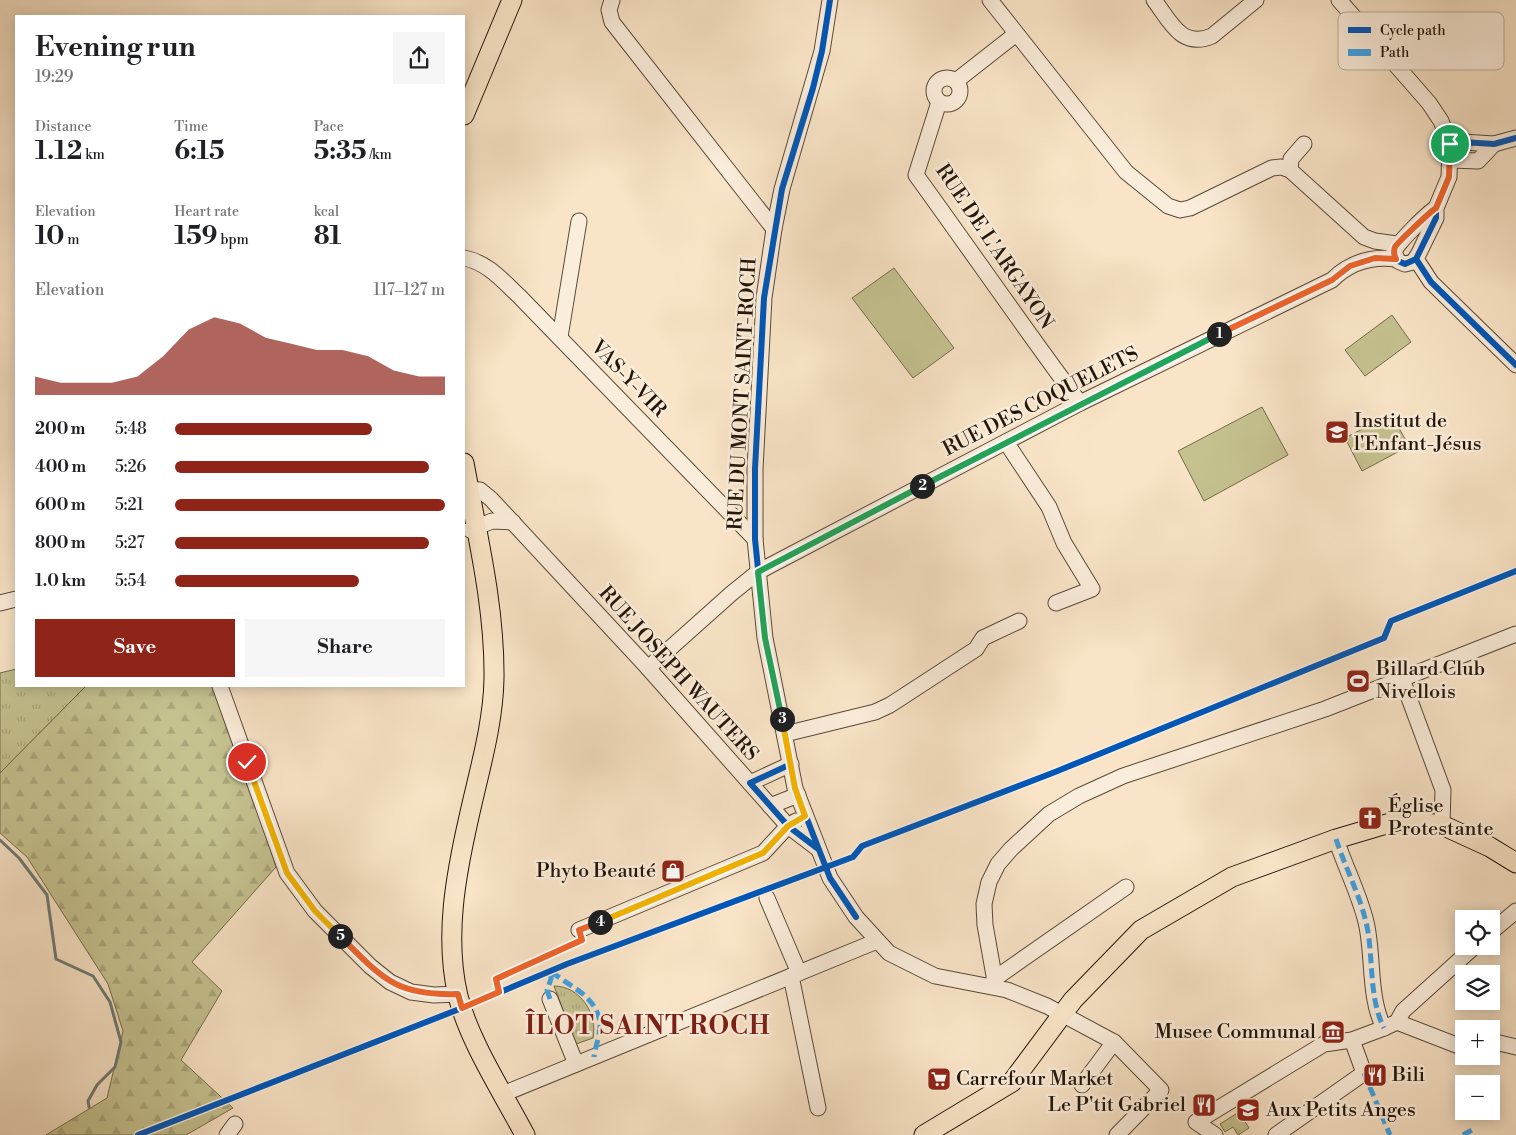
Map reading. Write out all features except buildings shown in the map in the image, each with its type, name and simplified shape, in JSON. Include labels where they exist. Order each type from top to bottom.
[{"type":"main road","points":[[465,112],[512,0]]},
{"type":"main road","points":[[465,478],[490,622],[494,680],[488,738],[459,862],[452,928],[460,1001],[468,1025],[525,1135]]},
{"type":"main road","points":[[924,1135],[1012,1082],[1064,1015],[1073,1000],[1141,930],[1232,878],[1336,838],[1400,820],[1442,825],[1515,861]]},
{"type":"street","points":[[612,0],[609,10],[612,22],[774,229]]},
{"type":"street","name":"RUE DU MONT SAINT-ROCH","points":[[830,0],[818,70],[782,189],[774,229],[764,307],[755,469],[754,539],[765,638],[790,764],[805,816],[830,878],[844,902],[889,953],[935,976],[995,983],[1032,998],[1092,1028],[1114,1042],[1161,1090],[1117,1135]]},
{"type":"street","points":[[990,0],[1126,172],[1168,206],[1180,210],[1190,208],[1272,168],[1281,166],[1290,170],[1364,237],[1398,248],[1411,241],[1417,255],[1437,288],[1516,365]]},
{"type":"street","points":[[1154,0],[1179,34],[1189,40],[1203,40],[1212,36],[1256,0]]},
{"type":"street","points":[[1339,0],[1349,12]]},
{"type":"street","name":"RUE DE L'ARGAYON","points":[[1016,34],[956,81],[961,91],[957,101],[947,105],[938,102],[916,175],[979,261],[1021,324],[1080,403]]},
{"type":"street","points":[[1398,248],[1405,264],[1417,255],[1436,218],[1436,208],[1449,177],[1451,160],[1450,144],[1441,121],[1429,103],[1400,70]]},
{"type":"street","points":[[1450,144],[1462,142],[1494,144],[1516,138]]},
{"type":"street","points":[[1290,170],[1291,159],[1304,144]]},
{"type":"street","points":[[1451,160],[1478,161],[1494,144]]},
{"type":"street","points":[[1398,248],[1422,223],[1428,213],[1436,208]]},
{"type":"street","points":[[560,337],[579,220]]},
{"type":"street","points":[[1364,237],[1365,251],[1375,258]]},
{"type":"street","name":"RUE DES COQUELETS","points":[[648,668],[758,572],[1080,403],[1332,280],[1350,266],[1398,248]]},
{"type":"street","name":"VAS-Y-VIR","points":[[465,258],[475,260],[493,272],[560,337],[754,539]]},
{"type":"street","points":[[1006,442],[1049,508],[1064,544],[1092,590],[1056,603]]},
{"type":"street","name":"RUE JOSEPH WAUTERS","points":[[466,492],[480,490],[513,522],[648,668],[788,826],[819,853]]},
{"type":"street","points":[[473,529],[492,521],[513,522]]},
{"type":"street","points":[[0,603],[15,599]]},
{"type":"street","points":[[785,734],[865,715],[890,705],[976,649],[983,638],[1019,621]]},
{"type":"street","points":[[1126,887],[995,983],[984,904],[989,882],[998,864],[1011,849],[1049,814],[1079,796],[1122,776],[1244,737],[1402,679],[1516,634]]},
{"type":"street","points":[[1402,679],[1443,790],[1442,825]]},
{"type":"street","points":[[220,687],[287,873],[315,911],[370,966],[390,982],[411,992],[460,1001]]},
{"type":"street","points":[[750,783],[790,764]]},
{"type":"street","points":[[770,806],[798,795]]},
{"type":"street","points":[[579,930],[763,853],[788,826],[805,816]]},
{"type":"street","points":[[1336,838],[1346,871],[1354,883],[1366,922],[1380,1019],[1390,1025],[1455,1045]]},
{"type":"street","points":[[767,898],[795,974],[818,1108]]},
{"type":"street","points":[[1500,924],[1516,911]]},
{"type":"street","points":[[503,1094],[877,941]]},
{"type":"street","points":[[1215,1135],[1196,1122],[1324,1044],[1352,1040],[1390,1025],[1465,955]]},
{"type":"street","points":[[550,999],[576,1064]]},
{"type":"street","points":[[1276,1135],[1364,1073],[1352,1040]]},
{"type":"street","points":[[1082,1085],[1114,1042]]},
{"type":"street","points":[[1500,1043],[1516,1046]]},
{"type":"green space","points":[[894,268],[954,348],[913,378],[852,298]]},
{"type":"green space","points":[[1392,315],[1411,342],[1365,376],[1345,350]]},
{"type":"green space","points":[[1262,407],[1288,455],[1204,501],[1178,451]]},
{"type":"green space","points":[[1391,414],[1409,446],[1362,471],[1345,438]]},
{"type":"green space","points":[[15,669],[15,687],[85,687],[0,773],[0,673]]},
{"type":"green space","points":[[85,687],[219,687],[276,867],[192,962],[222,991],[181,1060],[233,1108],[186,1135],[46,1135],[107,1098],[123,1031],[108,984],[27,857],[0,833],[0,773]]},
{"type":"green space","points":[[554,986],[572,991],[585,1003],[593,1020],[593,1038],[576,1044]]},
{"type":"green space","points":[[1239,1112],[1249,1128],[1238,1135],[1233,1127],[1225,1132],[1220,1124]]},
{"type":"waterway","points":[[0,840],[19,858],[47,895],[56,959],[93,976],[110,1002],[121,1042],[115,1067],[97,1085],[88,1101],[89,1107]]},
{"type":"marked path","points":[[1336,839],[1366,922],[1373,990],[1384,1028]]},
{"type":"marked path","points":[[550,999],[547,990],[551,979],[551,971],[593,1004],[600,1022],[600,1031],[594,1057]]},
{"type":"marked path","points":[[1364,1073],[1390,1135]]},
{"type":"marked path","points":[[1463,1135],[1472,1130]]},
{"type":"cycle path","points":[[830,0],[822,51],[813,88],[782,189],[764,298],[755,469],[755,539],[765,638],[795,788],[830,878],[856,917]]},
{"type":"cycle path","points":[[1436,208],[1396,248],[1394,252],[1398,261],[1405,264],[1416,259],[1436,218],[1436,208],[1449,177],[1450,144],[1462,142],[1494,144],[1516,138]]},
{"type":"cycle path","points":[[1416,259],[1431,282],[1516,365]]},
{"type":"cycle path","points":[[138,1135],[462,1008],[567,964],[853,857],[862,846],[1055,772],[1384,638],[1391,621],[1516,571]]},
{"type":"cycle path","points":[[791,764],[750,783],[788,826],[817,848]]},
{"type":"cycle path","points":[[499,992],[496,979],[582,940],[579,930]]},
{"type":"place","name":"Institut de l'Enfant-Jésus","points":[[1337,432]]},
{"type":"place","name":"Billard Club Nivellois","points":[[1358,681]]},
{"type":"place","name":"Église Protestante","points":[[1370,818]]},
{"type":"place","name":"Phyto Beauté","points":[[673,871]]},
{"type":"place","name":"Musee Communal","points":[[1333,1032]]},
{"type":"place","name":"Bili","points":[[1375,1075]]},
{"type":"place","name":"Carrefour Market","points":[[939,1079]]},
{"type":"place","name":"Le P'tit Gabriel","points":[[1204,1105]]},
{"type":"place","name":"Aux Petits Anges","points":[[1248,1110]]},
{"type":"district","name":"ÎLOT SAINT ROCH","points":[[648,1026]]},
{"type":"route","points":[[247,762],[287,873],[315,911],[370,966],[390,982],[411,992],[434,996],[458,994],[462,1008],[499,992],[496,979],[582,940],[579,930],[763,853],[788,826],[805,816],[795,788],[765,638],[758,572],[1080,403],[1332,280],[1350,266],[1375,258],[1396,259],[1394,248],[1396,244],[1422,223],[1428,213],[1436,208],[1449,177],[1450,144]]}]
